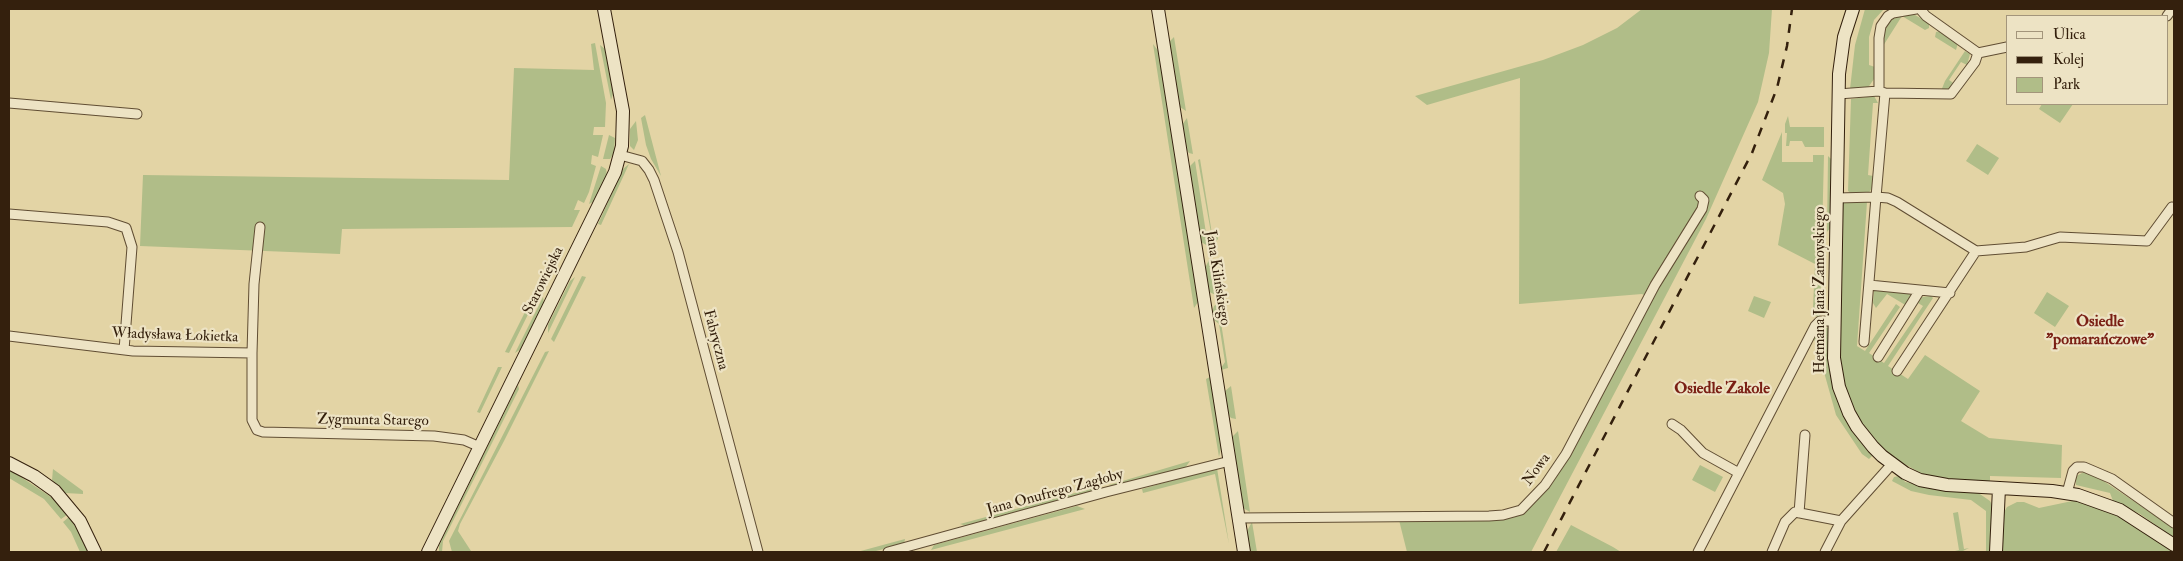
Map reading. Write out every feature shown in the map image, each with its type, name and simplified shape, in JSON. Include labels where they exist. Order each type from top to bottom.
[{"type":"street","name":"Starowiejska","points":[[428,552],[608,189],[620,155],[623,111],[604,9]]},
{"type":"street","name":"Jana Kilińskiego","points":[[1158,9],[1244,552]]},
{"type":"street","name":"Hetmana Jana Zamoyskiego","points":[[1853,9],[1841,54],[1838,94],[1834,358],[1839,387],[1844,402],[1857,427],[1868,442],[1892,464],[1915,478],[1931,483],[2066,493],[2092,499],[2120,510],[2174,545]]},
{"type":"street","points":[[1864,342],[1876,197],[1882,92],[1878,46],[1881,26],[1888,16],[1916,9]]},
{"type":"street","points":[[1920,9],[1926,16],[1978,53],[2006,47]]},
{"type":"street","points":[[1838,94],[1882,92],[1951,94],[1975,62],[1978,53]]},
{"type":"street","points":[[9,103],[137,114]]},
{"type":"street","name":"Fabryczna","points":[[620,155],[642,161],[654,180],[678,252],[758,552]]},
{"type":"street","name":"Nowa","points":[[1239,518],[1489,516],[1510,514],[1521,510],[1545,486],[1566,454],[1654,285],[1702,209],[1704,200],[1700,196]]},
{"type":"street","points":[[1837,198],[1888,198],[1976,251],[2026,247],[2060,237],[2147,242],[2172,207]]},
{"type":"street","points":[[9,214],[108,222],[126,228],[132,247],[124,350]]},
{"type":"street","points":[[252,353],[254,284],[260,227]]},
{"type":"street","points":[[1897,371],[1976,251]]},
{"type":"street","points":[[1869,285],[1950,293]]},
{"type":"street","points":[[1878,357],[1920,290]]},
{"type":"street","points":[[1698,552],[1815,326],[1820,321],[1834,321]]},
{"type":"street","name":"Władysława Łokietka","points":[[9,336],[124,350],[252,353]]},
{"type":"street","name":"Zygmunta Starego","points":[[252,353],[252,420],[257,430],[263,432],[434,436],[464,440],[480,447]]},
{"type":"street","points":[[1672,424],[1681,430],[1703,453],[1739,473]]},
{"type":"street","points":[[1799,513],[1805,435]]},
{"type":"street","name":"Jana Onufrego Zagłoby","points":[[888,552],[1106,492],[1230,461]]},
{"type":"street","points":[[9,462],[55,491],[80,521],[95,552]]},
{"type":"street","points":[[1825,552],[1841,521],[1892,464]]},
{"type":"street","points":[[2066,493],[2073,471],[2077,467],[2084,467],[2112,479],[2174,522]]},
{"type":"street","points":[[1996,552],[1998,488]]},
{"type":"street","points":[[1772,552],[1788,518],[1795,512],[1841,521]]},
{"type":"green space","points":[[1642,9],[1772,9],[1769,53],[1758,102],[1706,219],[1531,552],[1407,552],[1399,520],[1485,519],[1534,502],[1650,298],[1642,294],[1519,304],[1520,78],[1427,105],[1415,96],[1543,60],[1583,45],[1617,28]]},
{"type":"green space","points":[[1865,9],[1884,9],[1874,20],[1869,37],[1869,65],[1875,67],[1874,79],[1867,89],[1850,89],[1855,45]]},
{"type":"green space","points":[[1901,15],[1915,15],[1929,23],[1929,28],[1925,30],[1902,16],[1883,46],[1885,30],[1889,21]]},
{"type":"green space","points":[[1940,31],[1958,43],[1956,50],[1935,37],[1936,32]]},
{"type":"green space","points":[[1174,37],[1186,111],[1180,107],[1169,42]]},
{"type":"green space","points":[[595,43],[606,103],[605,127],[594,127],[593,135],[603,135],[598,157],[592,155],[591,164],[596,166],[589,192],[584,203],[578,200],[574,210],[580,210],[572,227],[342,229],[340,254],[140,246],[143,175],[509,180],[514,68],[594,70],[591,44]]},
{"type":"green space","points":[[1153,44],[1159,52],[1198,302],[1194,308]]},
{"type":"green space","points":[[600,45],[605,49],[613,94],[611,100]]},
{"type":"green space","points":[[1965,51],[1970,54],[1967,65],[1961,62],[1949,80],[1955,84],[1948,91],[1941,91],[1945,81]]},
{"type":"green space","points":[[1874,96],[1878,103],[1873,103],[1868,175],[1873,176],[1872,188],[1868,194],[1852,194],[1848,191],[1851,99]]},
{"type":"green space","points":[[2041,105],[2072,105],[2060,123],[2039,109]]},
{"type":"green space","points":[[645,115],[661,176],[651,159],[646,145],[641,118]]},
{"type":"green space","points":[[1788,116],[1790,127],[1824,127],[1824,147],[1805,147],[1802,141],[1790,141],[1789,146],[1786,146],[1787,133],[1785,133],[1785,124]]},
{"type":"green space","points":[[1187,118],[1193,154],[1189,153],[1186,149],[1182,125]]},
{"type":"green space","points":[[636,121],[638,140],[634,150],[630,146],[630,129]]},
{"type":"green space","points":[[1782,132],[1782,162],[1813,162],[1813,155],[1824,155],[1820,317],[1815,316],[1816,309],[1813,308],[1815,264],[1778,245],[1785,204],[1783,193],[1762,180]]},
{"type":"green space","points":[[609,135],[615,138],[614,153],[610,159],[603,159]]},
{"type":"green space","points":[[1977,144],[1999,158],[1988,175],[1966,161]]},
{"type":"green space","points":[[1828,156],[1832,160],[1831,227],[1827,232]]},
{"type":"green space","points":[[1200,159],[1212,234],[1218,233],[1218,239],[1213,244],[1198,160]]},
{"type":"green space","points":[[1195,161],[1208,246],[1201,242],[1189,167]]},
{"type":"green space","points":[[629,164],[601,225],[598,224],[623,169]]},
{"type":"green space","points":[[601,166],[606,169],[607,175],[593,202],[589,204]]},
{"type":"green space","points":[[1867,202],[1857,346],[1865,351],[1896,304],[1900,307],[1869,353],[1884,363],[1923,306],[1918,303],[1922,297],[1931,296],[1933,298],[1888,366],[1908,379],[1925,355],[1980,391],[1961,421],[1989,438],[2062,445],[2061,478],[1990,476],[1990,483],[1956,481],[1924,475],[1892,457],[1871,437],[1857,417],[1845,389],[1840,354],[1842,203]]},
{"type":"green space","points":[[555,250],[559,252],[542,287],[538,285]]},
{"type":"green space","points":[[1210,258],[1216,295],[1209,292],[1205,268]]},
{"type":"green space","points":[[582,276],[586,277],[554,342],[551,339]]},
{"type":"green space","points":[[575,277],[548,333],[548,325],[570,281]]},
{"type":"green space","points":[[1874,289],[1910,293],[1912,296],[1907,306],[1887,294],[1876,308],[1873,303]]},
{"type":"green space","points":[[535,292],[538,294],[509,353],[505,352]]},
{"type":"green space","points":[[2047,292],[2069,306],[2055,327],[2034,313]]},
{"type":"green space","points":[[1754,296],[1771,302],[1764,318],[1748,311]]},
{"type":"green space","points":[[543,297],[544,303],[521,349],[515,353]]},
{"type":"green space","points":[[1218,303],[1228,368],[1221,370],[1225,362],[1219,324],[1213,319],[1212,312],[1214,306]]},
{"type":"green space","points":[[1820,326],[1828,328],[1829,359],[1873,455],[1869,459],[1862,454],[1836,415],[1822,365],[1819,345],[1813,339]]},
{"type":"green space","points":[[549,351],[460,524],[458,531],[471,551],[490,552],[452,552],[449,541],[545,352]]},
{"type":"green space","points":[[498,367],[502,367],[480,413],[477,412]]},
{"type":"green space","points":[[1210,377],[1221,448],[1219,457],[1206,379]]},
{"type":"green space","points":[[518,385],[519,389],[443,541],[442,552],[439,552],[439,545]]},
{"type":"green space","points":[[1231,386],[1236,419],[1231,418],[1228,414],[1225,391]]},
{"type":"green space","points":[[1238,431],[1250,512],[1243,508],[1232,437]]},
{"type":"green space","points":[[1190,461],[1185,468],[1112,487],[1109,485]]},
{"type":"green space","points":[[1700,465],[1723,477],[1715,492],[1692,480]]},
{"type":"green space","points":[[1217,468],[1229,544],[1215,474],[1143,493],[1142,489]]},
{"type":"green space","points":[[9,469],[54,499],[67,515],[61,519],[44,499],[9,478]]},
{"type":"green space","points":[[53,469],[83,491],[83,494],[65,493],[52,480]]},
{"type":"green space","points":[[2084,472],[2096,476],[2174,528],[2174,538],[2140,514],[2113,501],[2110,493],[2076,485],[2076,476]]},
{"type":"green space","points":[[1899,476],[1905,482],[1977,492],[1990,501],[1992,505],[1991,514],[2003,514],[2007,507],[2017,502],[2024,502],[2039,508],[2077,500],[2108,509],[2174,552],[1986,552],[1986,511],[1971,500],[1911,491],[1892,481],[1894,477]]},
{"type":"green space","points":[[1101,486],[1099,490],[966,526],[960,524]]},
{"type":"green space","points":[[1077,506],[1085,509],[931,550],[934,545]]},
{"type":"green space","points":[[1958,512],[1964,549],[1969,548],[1961,552],[1955,551],[1959,550],[1953,513]]},
{"type":"green space","points":[[69,517],[79,531],[88,552],[80,552],[71,532],[63,522]]},
{"type":"green space","points":[[1252,522],[1257,552],[1250,552],[1247,531]]},
{"type":"green space","points":[[1571,525],[1613,547],[1621,552],[1556,552]]},
{"type":"green space","points":[[905,539],[904,544],[872,552],[857,552]]},
{"type":"railway","points":[[1544,552],[1752,153],[1777,88],[1787,46],[1792,9]]},
{"type":"district","name":"Osiedle \"pomarańczowe\"","points":[[2100,332]]},
{"type":"district","name":"Osiedle Zakole","points":[[1722,390]]}]
